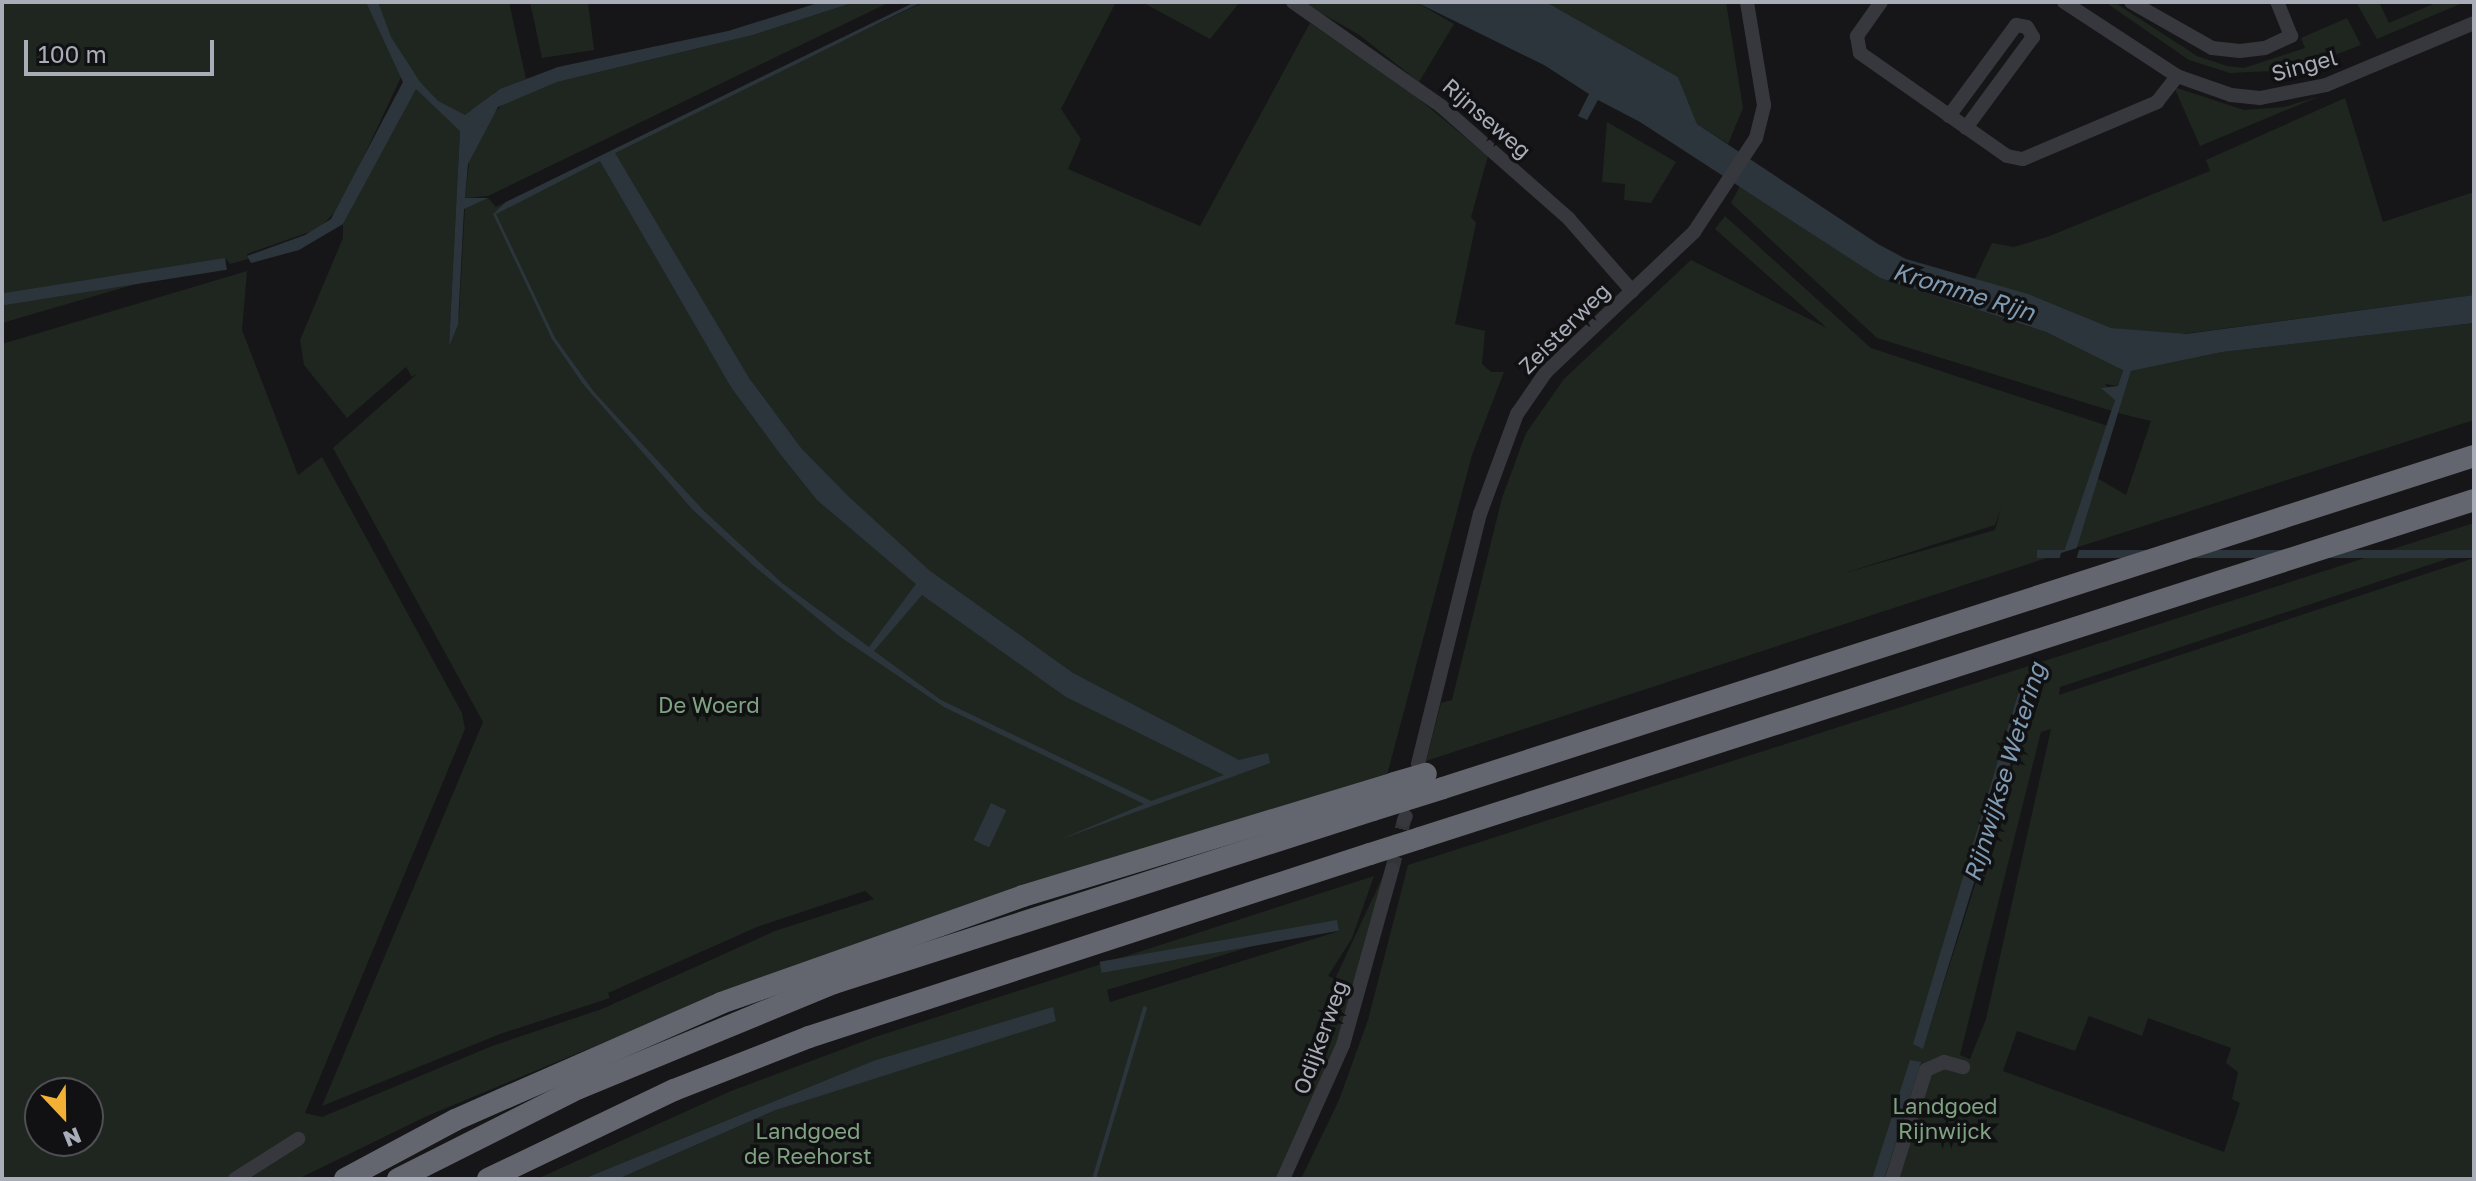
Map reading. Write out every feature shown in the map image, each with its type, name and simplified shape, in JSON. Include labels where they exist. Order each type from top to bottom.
[{"type":"highway","points":[[345,1179],[469,1113],[721,1003],[1023,896],[1394,783],[1429,775],[1486,773],[2474,456]]},
{"type":"highway","points":[[488,1179],[745,1061],[1043,958],[2474,500]]},
{"type":"highway","points":[[398,1179],[512,1120],[687,1041],[834,983],[1373,810],[1429,775]]},
{"type":"street","name":"Rijnseweg","points":[[1293,2],[1441,106],[1569,219],[1632,291]]},
{"type":"street","name":"Zeisterweg","points":[[1429,775],[1500,448],[1546,372],[1694,232],[1751,147],[1764,105],[1747,2]]},
{"type":"street","points":[[1881,2],[1857,36],[1860,53],[2007,156],[2023,159],[2157,102],[2177,76]]},
{"type":"street","name":"Singel","points":[[2064,2],[2177,76],[2231,95],[2284,96],[2326,85],[2474,23]]},
{"type":"street","points":[[2131,2],[2212,48],[2240,51],[2265,48],[2291,36],[2277,2]]},
{"type":"street","points":[[1949,116],[2016,25],[2027,27],[2033,37],[1966,128]]},
{"type":"street","name":"Odijkerweg","points":[[1283,1179],[1343,1045],[1392,870]]},
{"type":"street","points":[[1892,1179],[1926,1070],[1944,1062],[1963,1067]]},
{"type":"street","points":[[235,1179],[298,1139]]},
{"type":"green space","name":"De Woerd","points":[[2,2],[509,2],[526,79],[495,92],[460,132],[449,346],[459,315],[465,206],[488,198],[496,207],[924,2],[1116,2],[1061,109],[1081,139],[1068,169],[1200,226],[1310,23],[1413,94],[1488,156],[1471,217],[1476,223],[1455,324],[1485,331],[1482,364],[1491,372],[1504,372],[1472,455],[1387,775],[665,1017],[427,1116],[298,1179],[2,1179],[2,344],[247,271],[242,330],[298,475],[322,457],[462,713],[465,729],[305,1113],[322,1117],[492,1046],[602,1009],[775,931],[874,899],[865,891],[757,927],[608,993],[610,998],[500,1034],[322,1106],[483,722],[333,448],[418,373],[412,377],[406,367],[347,418],[304,365],[300,340],[343,238],[343,224],[414,89],[402,75],[340,207],[318,229],[247,254],[248,259],[230,264],[225,258],[2,323]]},
{"type":"green space","points":[[530,2],[588,2],[594,50],[542,58]]},
{"type":"green space","points":[[855,2],[890,2],[488,196],[465,198],[470,155],[489,118],[503,104],[557,82],[753,35]]},
{"type":"green space","points":[[1142,2],[1240,2],[1210,39]]},
{"type":"green space","points":[[1416,2],[1454,24],[1419,82],[1358,34],[1305,4]]},
{"type":"green space","points":[[1546,2],[1726,2],[1743,108],[1728,144],[1697,124],[1678,77]]},
{"type":"green space","points":[[2105,2],[2114,2],[2197,56],[2227,66],[2244,68],[2305,48],[2301,38],[2347,18],[2361,45],[2296,70],[2230,73],[2189,60]]},
{"type":"green space","points":[[2356,2],[2379,2],[2389,23],[2438,2],[2465,2],[2377,39]]},
{"type":"green space","points":[[2174,87],[2244,110],[2284,107],[2320,96],[2200,146]]},
{"type":"green space","points":[[2345,98],[2383,222],[2474,192],[2474,295],[2168,336],[2111,328],[1975,279],[1992,243],[2014,247],[2047,237],[2210,171],[2206,160]]},
{"type":"green space","points":[[1607,122],[1676,162],[1651,203],[1624,200],[1625,184],[1602,182]]},
{"type":"green space","points":[[1741,184],[1880,278],[2046,332],[2123,369],[2118,386],[2105,384],[2115,398],[2112,411],[1877,338],[1731,203]]},
{"type":"green space","points":[[1725,216],[1871,348],[2108,426],[2065,552],[1426,761],[1441,703],[1452,700],[1502,498],[1526,433],[1564,379],[1691,260],[1827,328],[1715,229]],"holes":[[[2001,508],[1995,530],[1845,573],[1995,525]]]},
{"type":"green space","points":[[2474,323],[2474,420],[2075,548],[2097,478],[2126,495],[2151,421],[2118,413],[2131,371],[2222,352]]},
{"type":"green space","name":"Landgoed Rijnwijck","points":[[2474,523],[2474,550],[2060,687],[2059,695],[2474,558],[2474,1179],[1301,1179],[1339,1100],[1368,1020],[1408,865],[2035,664],[2027,688],[2018,695],[1963,883],[1925,1042],[2034,700],[2041,662]],"holes":[[[2051,729],[1986,1019],[1970,1059],[1960,1055],[2041,732]],[[2089,1016],[2142,1036],[2148,1018],[2231,1048],[2226,1063],[2238,1072],[2232,1099],[2240,1103],[2224,1152],[2003,1071],[2017,1031],[2075,1051]]]},
{"type":"green space","name":"Landgoed de Reehorst","points":[[1385,872],[1330,1067],[1277,1179],[618,1179],[776,1110],[875,1075],[873,1061],[583,1179],[537,1179],[731,1091],[875,1037],[1374,876],[1352,938],[1328,976],[1335,979]],"holes":[[[1336,921],[1339,931],[1110,1002],[1107,990]]]},
{"type":"water","points":[[366,2],[378,2],[391,37],[420,82],[438,101],[465,115],[500,89],[558,67],[728,31],[821,2],[855,2],[753,35],[557,82],[498,107],[468,164],[465,198],[488,198],[464,209],[458,325],[449,346],[460,131],[416,89],[343,224],[299,250],[251,263],[247,256],[305,235],[331,219],[403,82]]},
{"type":"water","points":[[915,2],[922,2],[615,153],[749,378],[801,448],[849,497],[930,571],[1073,673],[1239,760],[1268,753],[1270,763],[1059,840],[1144,804],[944,707],[839,636],[754,566],[693,510],[583,384],[552,339],[493,214],[506,202]],"holes":[[[600,161],[731,387],[781,455],[817,500],[916,584],[869,647],[782,583],[704,511],[594,392],[555,338],[496,214]],[[922,595],[1066,697],[1224,775],[1151,801],[941,700],[874,651]]]},
{"type":"water","points":[[1416,2],[1546,2],[1678,77],[1697,124],[1878,244],[1906,259],[2028,294],[2111,328],[2186,334],[2474,295],[2474,323],[2222,352],[2131,371],[1923,1049],[1913,1044],[2018,694],[2028,688],[2067,561],[2065,549],[2115,400],[2101,388],[2118,386],[2123,370],[2046,332],[1880,278],[1640,122],[1598,100],[1587,120],[1578,116],[1589,94],[1544,65]]},
{"type":"water","points":[[225,258],[227,270],[2,305],[2,293]]},
{"type":"water","points":[[2037,550],[2474,550],[2474,558],[2037,558]]},
{"type":"water","points":[[991,803],[1006,810],[989,847],[974,840]]},
{"type":"water","points":[[1337,920],[1339,931],[1102,973],[1100,962]]},
{"type":"water","points":[[1053,1007],[1056,1021],[776,1110],[618,1179],[583,1179],[873,1061]]},
{"type":"water","points":[[1910,1060],[1921,1062],[1893,1151],[1884,1179],[1872,1179]]},
{"type":"pier","points":[[2080,547],[2045,660],[2030,665],[2061,553]]},
{"type":"waterway","points":[[1094,1179],[1145,1008]]},
{"type":"tunnel","points":[[1392,870],[1404,820]]},
{"type":"water label","name":"Kromme Rijn","points":[[1964,291]]},
{"type":"water label","name":"Rijnwijkse Wetering","points":[[2004,772]]}]
